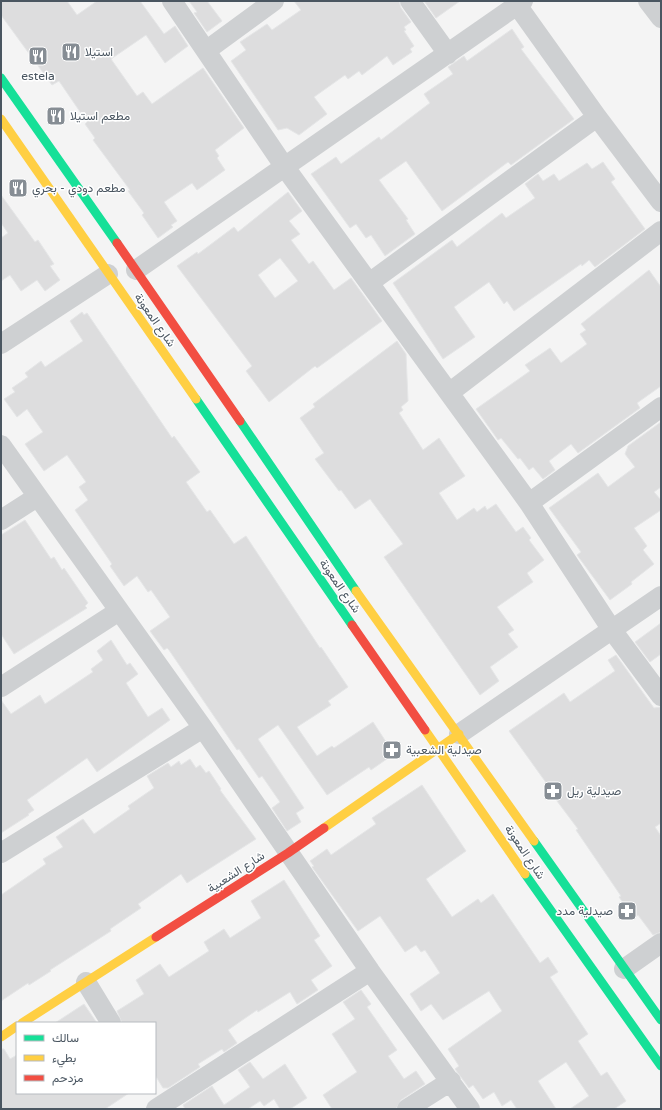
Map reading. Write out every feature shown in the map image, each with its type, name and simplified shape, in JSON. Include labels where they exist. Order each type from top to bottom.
[{"type":"main road","name":"شارع المعونة","points":[[1,78],[136,270],[348,580],[661,1020]]},
{"type":"main road","name":"شارع المعونة","points":[[1,119],[661,1066]]},
{"type":"main road","name":"شارع الشعبية","points":[[24,1022],[288,853],[438,747],[459,734]]},
{"type":"main road","points":[[1,1037],[16,1027]]},
{"type":"street","points":[[172,1],[207,50],[284,166],[529,503],[612,630],[661,696]]},
{"type":"street","points":[[207,50],[274,1]]},
{"type":"street","points":[[410,1],[448,54]]},
{"type":"street","points":[[648,1],[661,18]]},
{"type":"street","points":[[136,270],[520,3],[597,117],[661,202]]},
{"type":"street","points":[[369,283],[597,117]]},
{"type":"street","points":[[449,393],[661,231]]},
{"type":"street","points":[[1,344],[108,274]]},
{"type":"street","points":[[529,503],[661,407]]},
{"type":"street","points":[[1,445],[37,498],[202,728],[370,971],[470,1109]]},
{"type":"street","points":[[1,520],[37,498]]},
{"type":"street","points":[[459,734],[661,596]]},
{"type":"street","points":[[1,687],[119,611]]},
{"type":"street","points":[[1,853],[202,728]]},
{"type":"street","points":[[624,968],[661,943]]},
{"type":"street","points":[[160,1104],[370,971]]},
{"type":"street","points":[[86,982],[111,1022]]},
{"type":"street","points":[[407,1109],[451,1081]]},
{"type":"building","points":[[1,1],[67,1],[77,15],[97,1],[140,1],[164,34],[175,26],[188,46],[165,63],[146,35],[111,59],[137,96],[143,92],[152,104],[203,68],[244,128],[215,150],[219,156],[217,158],[225,170],[197,190],[192,183],[164,202],[177,221],[171,225],[173,227],[158,238],[142,215],[144,213],[128,191],[130,190],[93,140],[95,138],[85,124],[87,122],[59,81],[52,85],[1,15]]},
{"type":"building","points":[[189,1],[207,1],[222,21],[207,32],[194,13],[197,12]]},
{"type":"building","points":[[294,1],[399,1],[401,8],[411,22],[404,27],[406,30],[404,31],[414,46],[410,49],[412,52],[393,65],[387,56],[362,75],[359,71],[348,79],[345,75],[314,97],[327,114],[299,135],[287,128],[278,130],[231,61],[246,50],[240,42],[267,24],[272,30],[301,10]]},
{"type":"building","points":[[424,1],[460,1],[436,18]]},
{"type":"building","points":[[512,29],[524,47],[521,49],[574,119],[511,165],[508,162],[442,211],[406,161],[379,180],[408,219],[406,220],[415,234],[385,256],[371,235],[366,238],[356,224],[350,228],[311,174],[336,157],[341,164],[379,137],[381,140],[430,103],[424,94],[453,74],[448,67],[464,56],[467,61]]},
{"type":"building","points":[[603,162],[615,179],[611,182],[645,229],[595,267],[589,260],[582,266],[581,264],[514,311],[507,301],[504,304],[489,282],[454,307],[475,337],[443,359],[393,283],[452,240],[457,247],[502,213],[506,218],[535,198],[525,184],[538,174],[543,181],[554,174],[559,181],[587,163],[592,169]]},
{"type":"building","points":[[288,192],[302,211],[289,221],[300,234],[291,240],[309,264],[313,261],[334,290],[351,278],[382,321],[317,368],[315,366],[269,402],[246,371],[252,366],[177,266],[197,252],[198,254],[234,227],[238,232]],"holes":[[[280,258],[298,281],[275,298],[258,275]]]},
{"type":"building","points":[[1,195],[35,242],[38,240],[54,264],[50,266],[60,280],[45,291],[37,280],[21,291],[10,275],[1,281],[1,238],[8,233],[1,223]]},
{"type":"building","points":[[649,270],[661,287],[661,386],[637,403],[640,408],[578,453],[571,444],[549,461],[555,470],[543,479],[533,467],[529,470],[501,438],[498,440],[476,409],[530,371],[525,365],[550,348],[561,363],[587,344],[580,334],[586,330],[581,324]]},
{"type":"building","points":[[82,312],[84,315],[87,313],[172,438],[174,436],[200,472],[186,482],[207,512],[210,510],[234,544],[246,536],[320,648],[321,647],[348,687],[328,701],[331,705],[297,727],[317,756],[332,746],[334,748],[373,722],[394,754],[371,770],[369,767],[327,795],[278,725],[258,739],[304,808],[296,813],[301,822],[287,831],[272,808],[280,802],[262,776],[259,778],[239,749],[237,750],[169,650],[167,648],[164,650],[150,631],[170,617],[151,590],[148,592],[137,576],[124,586],[110,566],[112,564],[75,510],[88,500],[79,487],[86,482],[67,455],[44,471],[25,444],[43,432],[27,409],[17,417],[4,399],[15,392],[12,388],[28,377],[25,373],[41,361],[45,367],[83,341],[70,321]]},
{"type":"building","points":[[397,341],[406,354],[408,401],[401,407],[403,410],[399,413],[423,450],[439,438],[465,476],[439,493],[457,520],[474,508],[477,512],[485,506],[487,510],[496,504],[516,532],[523,527],[531,538],[529,540],[544,560],[527,573],[533,582],[497,607],[514,630],[508,634],[518,647],[490,667],[499,681],[480,695],[384,557],[403,544],[370,499],[355,509],[341,490],[339,491],[315,459],[324,453],[300,418],[315,407],[313,404]]},
{"type":"building","points":[[661,422],[661,487],[654,492],[661,500],[661,510],[634,528],[647,546],[643,550],[654,564],[631,582],[632,584],[610,600],[577,555],[581,552],[549,508],[598,473],[608,487],[635,467],[625,454],[628,446]]},
{"type":"building","points":[[25,520],[51,559],[54,557],[62,570],[64,568],[88,603],[85,606],[87,608],[14,654],[1,634],[1,535]]},
{"type":"building","points":[[661,623],[661,654],[650,662],[635,642]]},
{"type":"building","points":[[111,640],[127,665],[130,663],[138,674],[126,683],[148,717],[162,708],[170,720],[97,772],[87,758],[27,800],[34,810],[28,814],[29,815],[1,833],[1,700],[11,714],[40,695],[45,704],[93,672],[91,669],[103,660],[97,651]]},
{"type":"building","points":[[616,655],[654,708],[661,707],[661,823],[655,827],[661,836],[661,932],[653,935],[638,915],[634,918],[619,897],[621,896],[576,830],[578,829],[545,785],[547,784],[509,731],[564,693],[570,702],[615,671],[608,660]]},
{"type":"building","points":[[190,759],[196,768],[200,765],[206,773],[209,771],[221,789],[220,790],[256,839],[187,883],[181,874],[138,904],[141,908],[110,929],[111,931],[29,985],[28,983],[1,1001],[1,895],[46,864],[43,859],[63,847],[56,837],[83,819],[94,834],[130,809],[128,806],[154,788],[147,776],[168,763],[171,767],[179,761],[181,765]]},
{"type":"building","points":[[422,785],[466,851],[426,879],[452,917],[478,899],[481,903],[493,894],[540,963],[548,957],[558,972],[550,977],[588,1034],[578,1041],[601,1076],[607,1072],[626,1101],[614,1109],[570,1109],[589,1096],[566,1062],[538,1081],[556,1109],[517,1109],[511,1100],[502,1106],[494,1092],[483,1099],[473,1085],[469,1088],[455,1069],[459,1066],[448,1049],[502,1011],[489,991],[443,1020],[431,1004],[421,1011],[410,994],[440,973],[425,950],[421,952],[416,945],[405,952],[380,916],[358,931],[312,867],[314,866],[310,861],[327,849],[331,855],[376,824],[372,818]]},
{"type":"building","points":[[284,880],[320,936],[314,940],[332,966],[311,980],[318,990],[297,1004],[290,992],[258,1012],[257,1010],[228,1030],[237,1043],[224,1052],[222,1049],[198,1064],[200,1067],[168,1088],[163,1088],[156,1077],[156,1022],[122,1022],[117,1011],[144,994],[136,980],[160,964],[169,977],[209,951],[204,942],[224,929],[230,938],[261,918],[251,901]]},
{"type":"building","points":[[361,990],[371,1004],[367,1007],[397,1050],[388,1056],[404,1079],[416,1071],[425,1084],[401,1100],[396,1109],[332,1109],[323,1095],[357,1072],[332,1034],[355,1019],[343,1002]]},
{"type":"building","points":[[84,1004],[96,1022],[57,1022]]},
{"type":"building","points":[[1,1049],[4,1049],[10,1059],[16,1056],[16,1094],[128,1094],[105,1109],[1,1109]]},
{"type":"building","points":[[250,1062],[263,1079],[285,1064],[307,1098],[290,1109],[280,1109],[274,1099],[264,1106],[260,1101],[248,1109],[185,1109],[183,1105],[212,1086],[224,1105],[250,1087],[238,1070]]},
{"type":"traffic: fast","points":[[1,78],[117,243]]},
{"type":"traffic: fast","points":[[196,399],[352,625]]},
{"type":"traffic: fast","points":[[240,421],[356,591]]},
{"type":"traffic: fast","points":[[534,841],[661,1020]]},
{"type":"traffic: fast","points":[[525,874],[661,1066]]},
{"type":"traffic: slow","points":[[1,119],[196,399]]},
{"type":"traffic: slow","points":[[356,591],[534,841]]},
{"type":"traffic: slow","points":[[425,730],[525,874]]},
{"type":"traffic: slow","points":[[324,828],[459,734]]},
{"type":"traffic: slow","points":[[24,1022],[156,937]]},
{"type":"traffic: slow","points":[[1,1037],[16,1027]]},
{"type":"traffic: jam","points":[[117,243],[240,421]]},
{"type":"traffic: jam","points":[[352,625],[425,730]]},
{"type":"traffic: jam","points":[[156,937],[288,853],[324,828]]},
{"type":"place","name":"استيلا","points":[[71,52]]},
{"type":"place","name":"estela","points":[[38,56]]},
{"type":"place","name":"مطعم استيلا","points":[[56,116]]},
{"type":"place","name":"مطعم دودي - بحري","points":[[18,188]]},
{"type":"place","name":"صيدلية الشعبية","points":[[392,750]]},
{"type":"place","name":"صيدلية ريل","points":[[553,791]]},
{"type":"place","name":"صيدلية مدد","points":[[627,911]]}]
